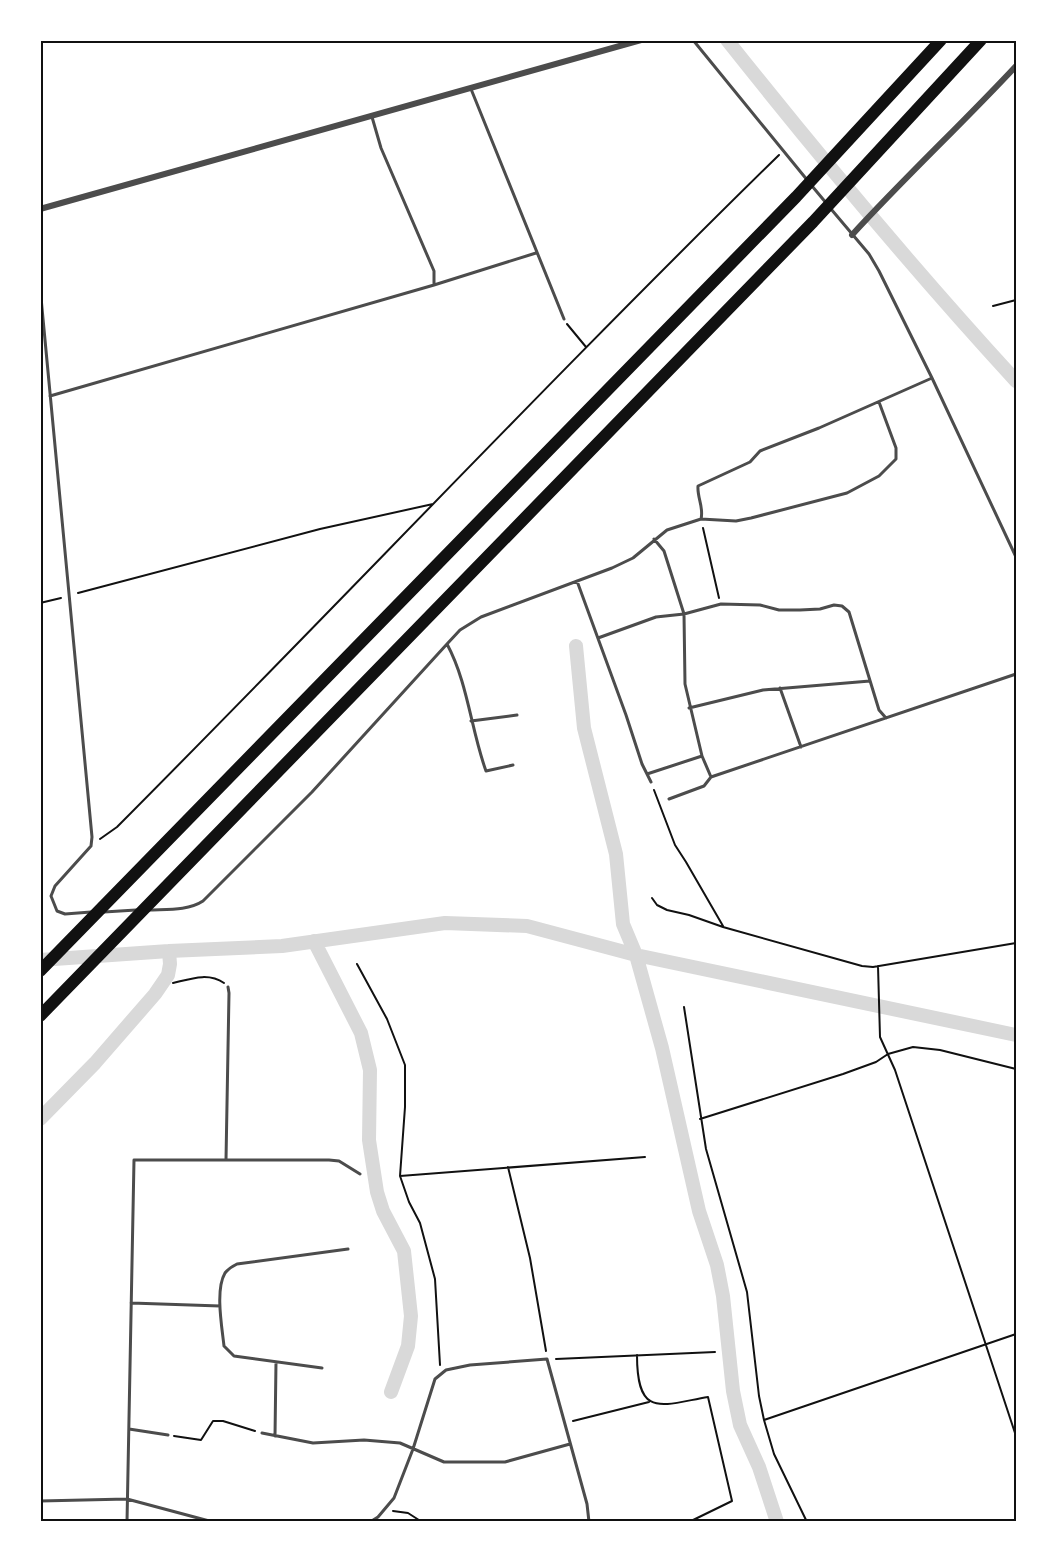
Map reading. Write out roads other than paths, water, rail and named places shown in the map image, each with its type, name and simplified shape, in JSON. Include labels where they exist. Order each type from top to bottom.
[{"type":"highway","points":[[40,971],[796,197],[941,40]]},
{"type":"highway","points":[[44,1013],[813,222],[981,40]]},
{"type":"street","points":[[40,209],[641,40]]},
{"type":"street","points":[[852,235],[885,198],[972,114],[1017,66]]},
{"type":"lane","points":[[693,40],[869,254],[932,378],[1017,557]]},
{"type":"lane","points":[[470,88],[564,319]]},
{"type":"lane","points":[[371,115],[381,148],[434,271],[434,285]]},
{"type":"lane","points":[[50,396],[434,285],[536,253]]},
{"type":"lane","points":[[40,287],[91,826],[91,846],[55,886],[51,896],[57,911],[65,914],[196,906],[214,891],[312,792],[460,630],[481,617],[633,558],[667,530],[701,519],[751,518],[847,493],[879,476],[896,459],[896,448],[879,402]]},
{"type":"lane","points":[[701,519],[703,511],[697,493],[698,486],[750,462],[760,451],[932,378]]},
{"type":"lane","points":[[654,539],[664,552],[684,614],[685,684],[702,756],[711,777]]},
{"type":"lane","points":[[577,581],[651,782]]},
{"type":"lane","points":[[598,638],[656,617],[684,614],[721,604],[760,605],[779,610],[842,606],[849,612],[879,710],[886,718]]},
{"type":"lane","points":[[447,644],[461,680],[486,771],[513,765]]},
{"type":"lane","points":[[669,799],[704,786],[711,777],[1017,674]]},
{"type":"lane","points":[[689,708],[780,687],[871,681]]},
{"type":"lane","points":[[780,687],[801,747]]},
{"type":"lane","points":[[471,721],[517,715]]},
{"type":"lane","points":[[647,774],[702,756]]},
{"type":"lane","points":[[226,1160],[230,993],[228,987]]},
{"type":"lane","points":[[127,1521],[134,1160],[329,1160],[339,1161],[354,1172],[360,1173]]},
{"type":"lane","points":[[322,1368],[234,1356],[224,1347],[220,1306],[222,1284],[226,1272],[237,1264],[348,1249]]},
{"type":"lane","points":[[131,1303],[220,1306]]},
{"type":"lane","points":[[370,1521],[394,1498],[413,1449],[435,1379],[446,1370],[470,1365],[547,1359],[587,1504],[589,1521]]},
{"type":"lane","points":[[275,1436],[276,1362]]},
{"type":"lane","points":[[129,1429],[168,1435]]},
{"type":"lane","points":[[262,1433],[313,1443],[364,1440],[400,1443],[444,1462],[505,1462],[570,1444]]},
{"type":"lane","points":[[40,1500],[127,1499],[213,1521]]},
{"type":"waterway","points":[[727,40],[869,214],[1016,381]]},
{"type":"waterway","points":[[576,646],[584,728],[616,854],[623,924],[636,955],[662,1048],[699,1211],[717,1265],[723,1296],[733,1391],[740,1425],[759,1467],[777,1522]]},
{"type":"waterway","points":[[40,960],[282,946],[445,923],[527,926],[636,955],[1016,1035]]},
{"type":"waterway","points":[[314,941],[361,1033],[370,1070],[369,1140],[377,1192],[383,1211],[404,1251],[411,1316],[408,1346],[391,1392]]},
{"type":"waterway","points":[[40,1119],[95,1063],[155,994],[168,975],[169,951]]}]
